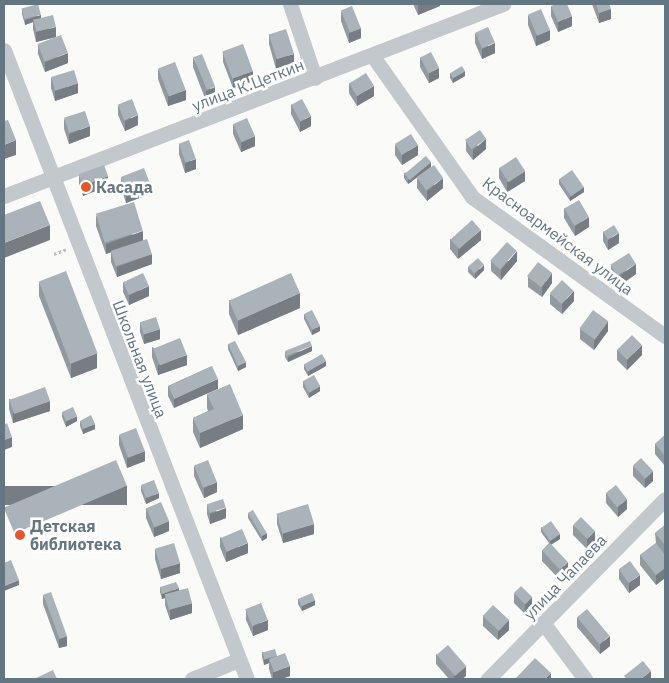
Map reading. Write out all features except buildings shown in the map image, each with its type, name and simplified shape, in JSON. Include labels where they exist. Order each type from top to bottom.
[{"type":"street","points":[[290,4],[315,78]]},
{"type":"street","name":"улица К.Цеткин","points":[[4,196],[315,78],[503,4]]},
{"type":"street","name":"Школьная улица","points":[[4,50],[52,179],[247,679]]},
{"type":"street","name":"Красноармейская улица","points":[[372,55],[472,197],[665,336]]},
{"type":"street","name":"улица Чапаева","points":[[488,679],[665,499]]},
{"type":"street","points":[[544,624],[585,679]]},
{"type":"street","points":[[192,679],[238,660]]},
{"type":"place","name":"Касада","points":[[86,187]]},
{"type":"place","name":"Детская библиотека","points":[[20,535]]}]
